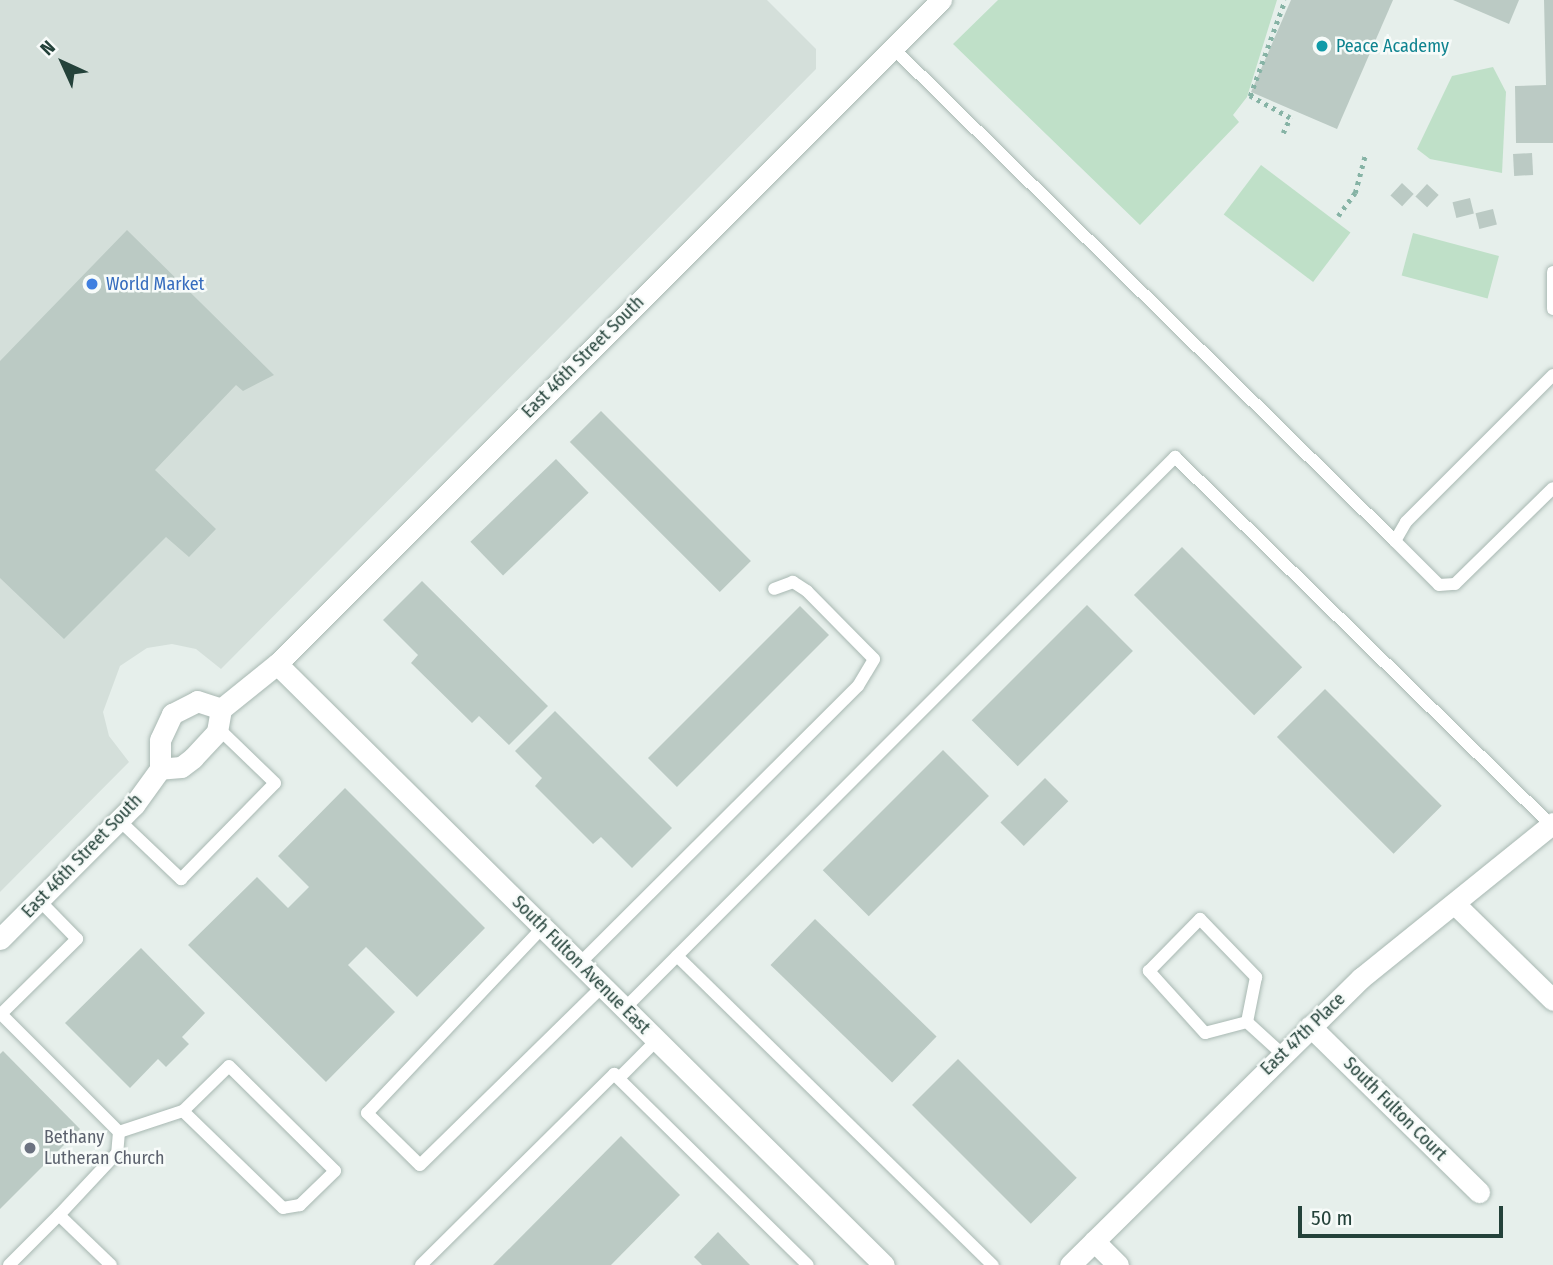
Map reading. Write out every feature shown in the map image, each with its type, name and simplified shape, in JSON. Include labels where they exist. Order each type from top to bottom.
[{"type":"street","name":"East 46th Street South","points":[[0,939],[119,820],[160,769],[181,767],[220,719],[941,0]]},
{"type":"street","name":"South Fulton Avenue East","points":[[277,664],[884,1265]]},
{"type":"street","points":[[160,769],[160,740],[172,714],[197,701],[220,719]]},
{"type":"street","name":"East 47th Place","points":[[1070,1265],[1310,1026],[1552,824]]},
{"type":"street","points":[[1457,906],[1553,1000]]},
{"type":"street","name":"South Fulton Court","points":[[1310,1026],[1479,1192]]},
{"type":"street","points":[[1094,1241],[1118,1265]]},
{"type":"lane","points":[[894,48],[1439,585],[1455,584],[1553,488]]},
{"type":"lane","points":[[1553,272],[1553,309]]},
{"type":"lane","points":[[1395,541],[1405,522],[1553,375]]},
{"type":"lane","points":[[625,1008],[1175,457],[1552,824]]},
{"type":"lane","points":[[579,963],[858,686],[874,659],[807,591],[793,582],[775,589]]},
{"type":"lane","points":[[119,820],[181,878],[275,783],[220,719]]},
{"type":"lane","points":[[39,900],[77,939],[1,1013],[119,1132]]},
{"type":"lane","points":[[1200,919],[1256,978],[1247,1022],[1205,1032],[1149,971],[1200,919]]},
{"type":"lane","points":[[543,927],[367,1114],[420,1165],[603,986]]},
{"type":"lane","points":[[677,956],[993,1265]]},
{"type":"lane","points":[[1247,1022],[1282,1054]]},
{"type":"lane","points":[[619,1078],[657,1040]]},
{"type":"lane","points":[[119,1132],[183,1111],[229,1066],[240,1071],[333,1163],[335,1171],[300,1205],[283,1208],[183,1111]]},
{"type":"lane","points":[[421,1265],[614,1074],[808,1265]]},
{"type":"lane","points":[[9,1265],[117,1153],[119,1132]]},
{"type":"lane","points":[[59,1215],[110,1265]]},
{"type":"path","points":[[1283,133],[1290,118],[1250,96],[1285,0]]},
{"type":"path","points":[[1338,216],[1356,193],[1365,155]]},
{"type":"shaded area","points":[[0,0],[767,0],[816,49],[816,69],[221,669],[196,649],[172,644],[147,648],[120,666],[103,712],[109,736],[129,762],[0,892]]},
{"type":"green space","points":[[998,0],[1277,0],[1247,97],[1233,115],[1239,122],[1140,225],[953,44]]},
{"type":"green space","points":[[1493,67],[1506,92],[1502,173],[1430,159],[1417,149],[1452,76]]},
{"type":"green space","points":[[1261,165],[1350,232],[1313,282],[1224,215]]},
{"type":"green space","points":[[1413,233],[1499,256],[1488,299],[1402,276]]},
{"type":"building","name":"Peace Academy","points":[[1291,0],[1393,0],[1337,129],[1251,92]]},
{"type":"building","name":"Peace Academy","points":[[1453,0],[1519,0],[1509,24]]},
{"type":"building","points":[[1544,0],[1553,0],[1553,143],[1516,143],[1515,86],[1546,85]]},
{"type":"building","points":[[1532,153],[1533,175],[1514,176],[1513,154]]},
{"type":"building","points":[[1402,183],[1414,194],[1402,206],[1390,195]]},
{"type":"building","points":[[1427,184],[1439,195],[1427,207],[1415,196]]},
{"type":"building","points":[[1470,198],[1474,214],[1456,218],[1453,202]]},
{"type":"building","points":[[1493,209],[1497,225],[1479,229],[1476,213]]},
{"type":"building","points":[[127,230],[274,375],[243,391],[236,385],[155,470],[216,529],[189,557],[166,537],[64,639],[0,578],[0,361]]},
{"type":"building","points":[[601,411],[751,561],[720,592],[570,442]]},
{"type":"building","points":[[556,459],[589,493],[503,575],[470,542]]},
{"type":"building","points":[[1182,547],[1302,667],[1254,715],[1134,595]]},
{"type":"building","points":[[422,581],[548,706],[509,745],[479,716],[472,723],[411,663],[418,655],[383,620]]},
{"type":"building","points":[[1087,605],[1133,651],[1018,766],[972,720]]},
{"type":"building","points":[[800,606],[829,635],[677,787],[648,758]]},
{"type":"building","points":[[1325,689],[1442,806],[1394,854],[1277,737]]},
{"type":"building","points":[[555,711],[672,828],[632,868],[601,837],[593,844],[535,786],[542,778],[515,751]]},
{"type":"building","points":[[943,750],[989,796],[869,916],[823,870]]},
{"type":"building","points":[[1045,778],[1068,801],[1024,846],[1000,823]]},
{"type":"building","points":[[345,788],[485,928],[417,997],[366,947],[348,965],[395,1012],[326,1082],[188,945],[257,877],[288,908],[309,887],[278,856]]},
{"type":"building","points":[[815,919],[937,1036],[892,1082],[771,965]]},
{"type":"building","points":[[141,948],[205,1013],[182,1037],[189,1044],[166,1067],[158,1059],[130,1088],[65,1023]]},
{"type":"building","name":"Bethany Lutheran Church","points":[[3,1051],[80,1129],[0,1209],[0,1054]]},
{"type":"building","points":[[958,1059],[1077,1178],[1031,1224],[912,1105]]},
{"type":"building","points":[[621,1136],[680,1195],[611,1265],[493,1265]]},
{"type":"building","points":[[718,1232],[750,1265],[702,1265],[694,1257]]},
{"type":"place","name":"Peace Academy","points":[[1322,46]]},
{"type":"place","name":"World Market","points":[[92,284]]},
{"type":"place","name":"Bethany Lutheran Church","points":[[30,1148]]}]
